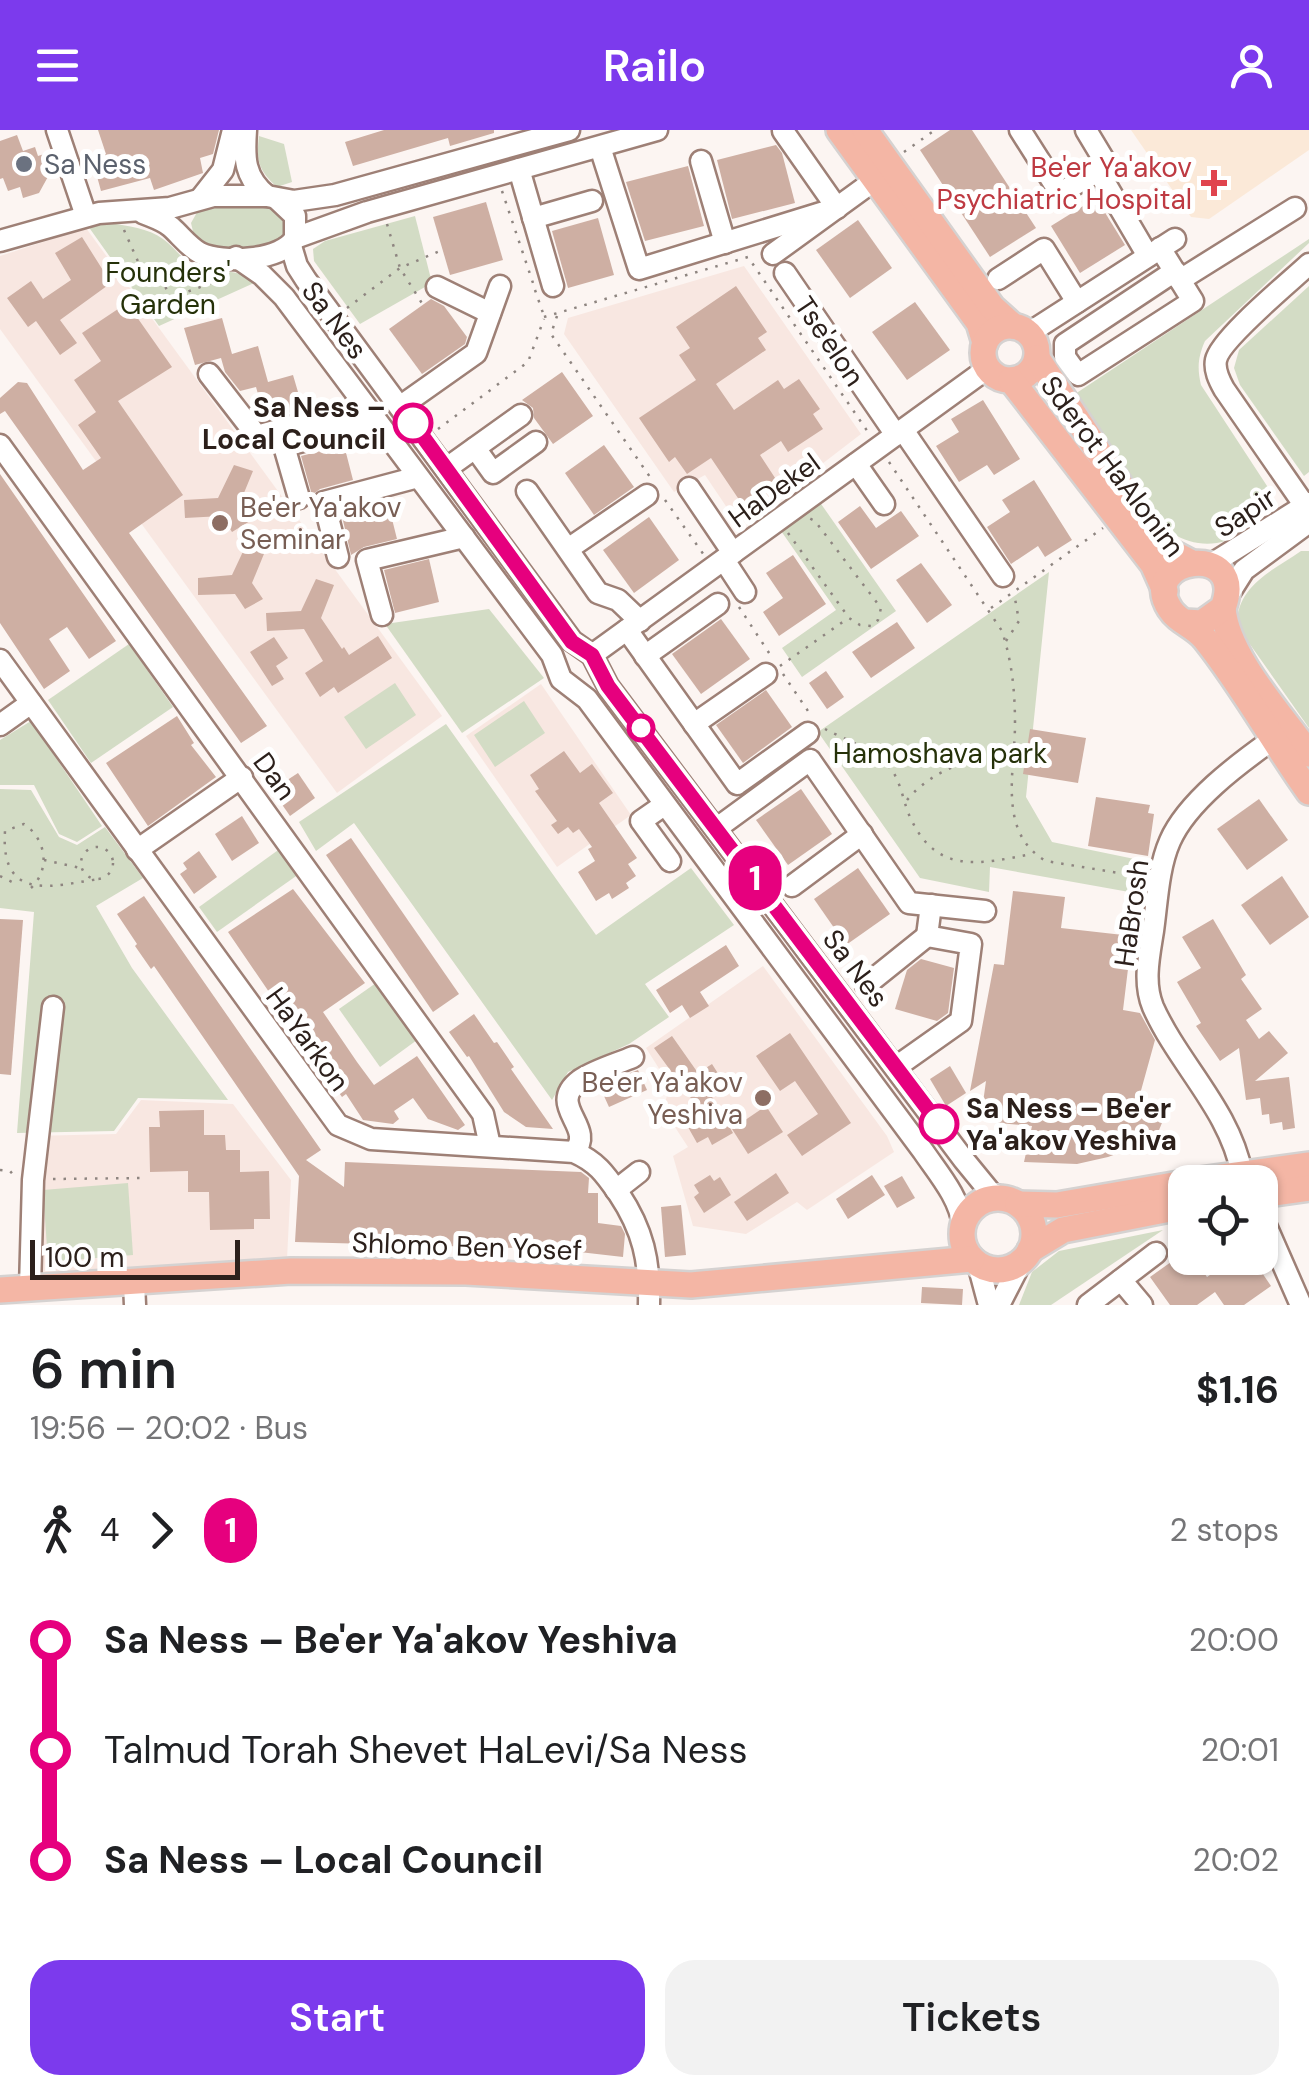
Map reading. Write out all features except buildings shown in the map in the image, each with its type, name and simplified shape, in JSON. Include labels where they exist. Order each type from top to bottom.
[{"type":"main road","name":"Sderot HaAlonim","points":[[840,130],[882,172],[992,307],[1021,329]]},
{"type":"main road","name":"Sderot HaAlonim","points":[[865,130],[882,172],[979,324],[994,364],[1154,564],[1165,591]]},
{"type":"main road","points":[[1021,329],[1035,340],[1037,358],[1027,374],[994,364],[996,330],[1021,329]]},
{"type":"main road","name":"Sderot HaAlonim","points":[[1037,358],[1149,528],[1169,551],[1200,563]]},
{"type":"main road","points":[[1309,754],[1237,652],[1226,630],[1224,578],[1200,563],[1172,572],[1165,591],[1170,610],[1205,638],[1309,792]]},
{"type":"main road","points":[[1185,622],[1210,620],[1225,602]]},
{"type":"main road","points":[[1278,1169],[1309,1165]]},
{"type":"main road","points":[[932,1261],[952,1250],[977,1204],[990,1199],[1057,1206],[1168,1185]]},
{"type":"main road","points":[[1278,1192],[1309,1188]]},
{"type":"main road","points":[[1010,1201],[1033,1224],[1025,1256]]},
{"type":"main road","points":[[962,1228],[963,1243],[975,1262],[1003,1269],[1064,1230],[1168,1209]]},
{"type":"main road","name":"Shlomo Ben Yosef","points":[[0,1290],[134,1294],[292,1272],[434,1272],[649,1295],[691,1285],[932,1261],[975,1262]]},
{"type":"street","points":[[57,130],[86,216]]},
{"type":"street","points":[[188,243],[182,222],[223,170],[233,130]]},
{"type":"street","name":"Sa Nes","points":[[246,130],[246,170],[251,182],[294,216],[297,266],[334,318],[572,642],[592,658],[982,1183],[1010,1201]]},
{"type":"street","points":[[0,242],[118,210],[170,208],[198,199],[272,197],[294,201],[362,189],[569,130]]},
{"type":"street","points":[[118,210],[137,211],[167,224],[206,256],[244,262],[269,256],[321,226],[657,130]]},
{"type":"street","points":[[783,130],[837,208]]},
{"type":"street","points":[[1020,130],[1060,193],[1107,166],[1086,130]]},
{"type":"street","points":[[600,146],[639,269],[837,208]]},
{"type":"street","points":[[701,162],[725,242]]},
{"type":"street","points":[[519,169],[553,286]]},
{"type":"street","points":[[1098,170],[1161,248],[1178,276],[1193,301],[1078,375],[1065,357],[1065,344],[1178,276],[1295,208]]},
{"type":"street","points":[[773,254],[882,172]]},
{"type":"street","points":[[534,218],[592,201]]},
{"type":"street","points":[[1021,329],[1077,302],[1161,248]]},
{"type":"street","points":[[998,279],[1044,249],[1077,302]]},
{"type":"street","name":"Sa Nes","points":[[244,262],[274,286],[559,666]]},
{"type":"street","points":[[1308,510],[1224,390],[1216,372],[1216,360],[1226,342],[1309,264]]},
{"type":"street","points":[[784,273],[892,438],[1008,584]]},
{"type":"street","points":[[437,286],[490,313]]},
{"type":"street","points":[[401,406],[476,353],[500,286]]},
{"type":"street","name":"HaDekel","points":[[592,658],[994,364]]},
{"type":"street","points":[[209,374],[256,436],[371,414]]},
{"type":"street","points":[[299,498],[284,446],[371,414]]},
{"type":"street","points":[[447,468],[521,415]]},
{"type":"street","points":[[475,448],[493,474],[536,442]]},
{"type":"street","name":"Dan","points":[[0,445],[483,1114],[490,1146]]},
{"type":"street","points":[[856,464],[884,504]]},
{"type":"street","points":[[338,557],[324,502],[418,477]]},
{"type":"street","points":[[645,656],[733,599],[724,560],[690,488]]},
{"type":"street","points":[[527,491],[598,592],[618,600],[634,626],[645,656],[737,784],[808,733]]},
{"type":"street","points":[[568,549],[647,495]]},
{"type":"street","name":"Sapir","points":[[1200,563],[1308,510]]},
{"type":"street","name":"Sapir","points":[[1225,602],[1244,570],[1308,510]]},
{"type":"street","points":[[382,615],[368,560],[464,538]]},
{"type":"street","points":[[565,655],[592,658],[594,681],[578,689],[561,680],[559,666],[565,655]]},
{"type":"street","name":"HaYarkon","points":[[0,660],[338,1125],[371,1139],[574,1152]]},
{"type":"street","points":[[694,724],[772,670]]},
{"type":"street","name":"Sa Nes","points":[[578,689],[923,1150],[957,1205],[962,1228]]},
{"type":"street","points":[[0,726],[31,703]]},
{"type":"street","name":"HaBrosh","points":[[1240,1165],[1232,1135],[1152,1004],[1148,958],[1169,843],[1212,788],[1272,740]]},
{"type":"street","points":[[718,828],[810,760],[909,903],[985,912]]},
{"type":"street","points":[[137,850],[242,776]]},
{"type":"street","points":[[664,805],[642,821],[670,861]]},
{"type":"street","points":[[792,886],[862,834]]},
{"type":"street","points":[[866,986],[927,936],[931,905]]},
{"type":"street","points":[[896,1067],[961,1021],[971,944],[927,936]]},
{"type":"street","points":[[30,1288],[33,1180],[54,1008]]},
{"type":"street","points":[[633,1057],[575,1084],[568,1096],[568,1110],[582,1136],[581,1145],[574,1152],[600,1165],[636,1219],[645,1243],[649,1295]]},
{"type":"street","points":[[616,1190],[639,1172]]},
{"type":"street","points":[[1278,1252],[1301,1303]]},
{"type":"street","points":[[1088,1305],[1156,1253]]},
{"type":"street","points":[[998,1305],[1025,1256]]},
{"type":"street","points":[[975,1262],[989,1305]]},
{"type":"street","points":[[1121,1280],[1142,1305]]},
{"type":"path","points":[[882,172],[935,130]]},
{"type":"path","points":[[425,438],[528,362],[544,317],[497,176]]},
{"type":"path","points":[[382,208],[400,268],[423,305]]},
{"type":"path","points":[[118,210],[144,275],[158,269],[170,298],[244,262]]},
{"type":"path","points":[[334,318],[400,268],[442,250]]},
{"type":"path","name":"Tse'elon","points":[[558,313],[748,256],[892,438],[1006,641]]},
{"type":"path","points":[[544,317],[558,313]]},
{"type":"path","points":[[558,313],[551,334],[724,560]]},
{"type":"path","points":[[786,530],[848,618],[872,626],[881,608],[815,520],[806,518]]},
{"type":"path","points":[[990,609],[1008,584],[1116,519]]},
{"type":"path","points":[[1008,584],[1018,621],[1006,641],[1015,695],[1014,811],[1020,837],[1032,853],[1046,861],[1161,880]]},
{"type":"path","points":[[733,599],[772,670],[822,727],[851,740],[889,766],[906,801],[909,817],[928,846],[945,858],[965,864],[1032,853]]},
{"type":"path","points":[[772,670],[848,618]]},
{"type":"path","points":[[906,801],[921,784],[939,773],[976,758],[1012,753]]},
{"type":"path","points":[[18,885],[6,874],[1,858],[6,831],[24,824],[34,832],[44,860],[41,878],[31,888]]},
{"type":"path","points":[[0,876],[31,888],[100,879],[108,876],[112,856],[105,848],[86,851],[82,868]]},
{"type":"path","points":[[44,860],[82,868],[89,877],[100,879]]},
{"type":"path","points":[[0,1170],[10,1171],[18,1180],[142,1178]]},
{"type":"shaded area","name":"Be'er Ya'akov Psychiatric Hospital","points":[[1131,130],[1309,130],[1309,150],[1209,219],[1191,217]]},
{"type":"shaded area","name":"Be'er Ya'akov Seminar","points":[[86,228],[442,716],[337,793],[0,329],[0,256]]},
{"type":"shaded area","points":[[744,266],[861,434],[740,527],[705,475],[674,492],[564,334],[568,318]]},
{"type":"shaded area","points":[[541,684],[631,815],[557,867],[466,736]]},
{"type":"shaded area","name":"Be'er Ya'akov Yeshiva","points":[[763,966],[887,1136],[894,1152],[807,1210],[797,1202],[746,1234],[693,1226],[673,1156],[688,1147],[663,1109],[670,1086],[646,1048]]},
{"type":"shaded area","points":[[141,1100],[233,1104],[291,1180],[287,1259],[42,1273],[31,1136],[116,1134]]},
{"type":"green space","points":[[259,136],[284,144],[292,182],[277,187],[262,170]]},
{"type":"green space","points":[[268,203],[285,213],[290,236],[270,250],[210,249],[195,240],[191,223],[200,207]]},
{"type":"green space","points":[[415,216],[432,283],[360,324],[314,261],[313,249],[325,241]]},
{"type":"green space","name":"Founders' Garden","points":[[109,223],[151,232],[195,266],[236,273],[254,283],[159,326],[88,226]]},
{"type":"green space","points":[[1309,239],[1205,341],[1200,357],[1201,385],[1269,489],[1267,509],[1251,528],[1227,541],[1208,544],[1181,538],[1147,508],[1072,396]]},
{"type":"green space","points":[[1309,286],[1309,472],[1304,476],[1240,385],[1234,368],[1239,350]]},
{"type":"green space","points":[[819,501],[896,611],[802,677],[782,648],[836,610],[779,528]]},
{"type":"green space","points":[[1301,551],[1309,551],[1309,728],[1237,626],[1238,612],[1249,590]]},
{"type":"green space","name":"Hamoshava park","points":[[1049,572],[1026,797],[1052,842],[1154,863],[1146,895],[990,867],[989,892],[920,878],[818,732]]},
{"type":"green space","points":[[489,609],[544,678],[462,733],[385,624]]},
{"type":"green space","points":[[129,644],[173,707],[91,763],[48,700]]},
{"type":"green space","points":[[395,683],[416,715],[366,749],[344,717]]},
{"type":"green space","points":[[524,701],[545,733],[495,767],[474,735]]},
{"type":"green space","points":[[31,721],[102,826],[77,842],[59,834],[34,785],[0,785],[0,740]]},
{"type":"green space","points":[[446,724],[596,935],[691,868],[734,925],[645,984],[669,1017],[629,1044],[568,1072],[552,1100],[354,823],[316,851],[299,822]]},
{"type":"green space","points":[[0,789],[31,790],[59,837],[77,845],[105,827],[143,878],[96,906],[132,968],[228,1100],[138,1098],[114,1131],[17,1133],[34,912],[0,908]]},
{"type":"green space","points":[[281,848],[299,874],[217,932],[199,907]]},
{"type":"green space","points":[[376,983],[417,1040],[380,1067],[339,1009]]},
{"type":"green space","points":[[128,1183],[133,1255],[48,1262],[43,1190]]},
{"type":"green space","points":[[1163,1230],[1051,1305],[1019,1305],[1032,1272],[1059,1251]]},
{"type":"bus line","name":"1","points":[[413,423],[572,642],[592,655],[608,686],[939,1124]]},
{"type":"place","name":"Sa Ness","points":[[24,164]]},
{"type":"place","name":"Be'er Ya'akov Psychiatric Hospital","points":[[1214,183]]},
{"type":"place","name":"Sa Ness – Local Council","points":[[413,423]]},
{"type":"place","name":"Be'er Ya'akov Seminar","points":[[220,523]]},
{"type":"place","name":"Be'er Ya'akov Yeshiva","points":[[763,1098]]},
{"type":"place","name":"Sa Ness – Be'er Ya'akov Yeshiva","points":[[939,1124]]}]
